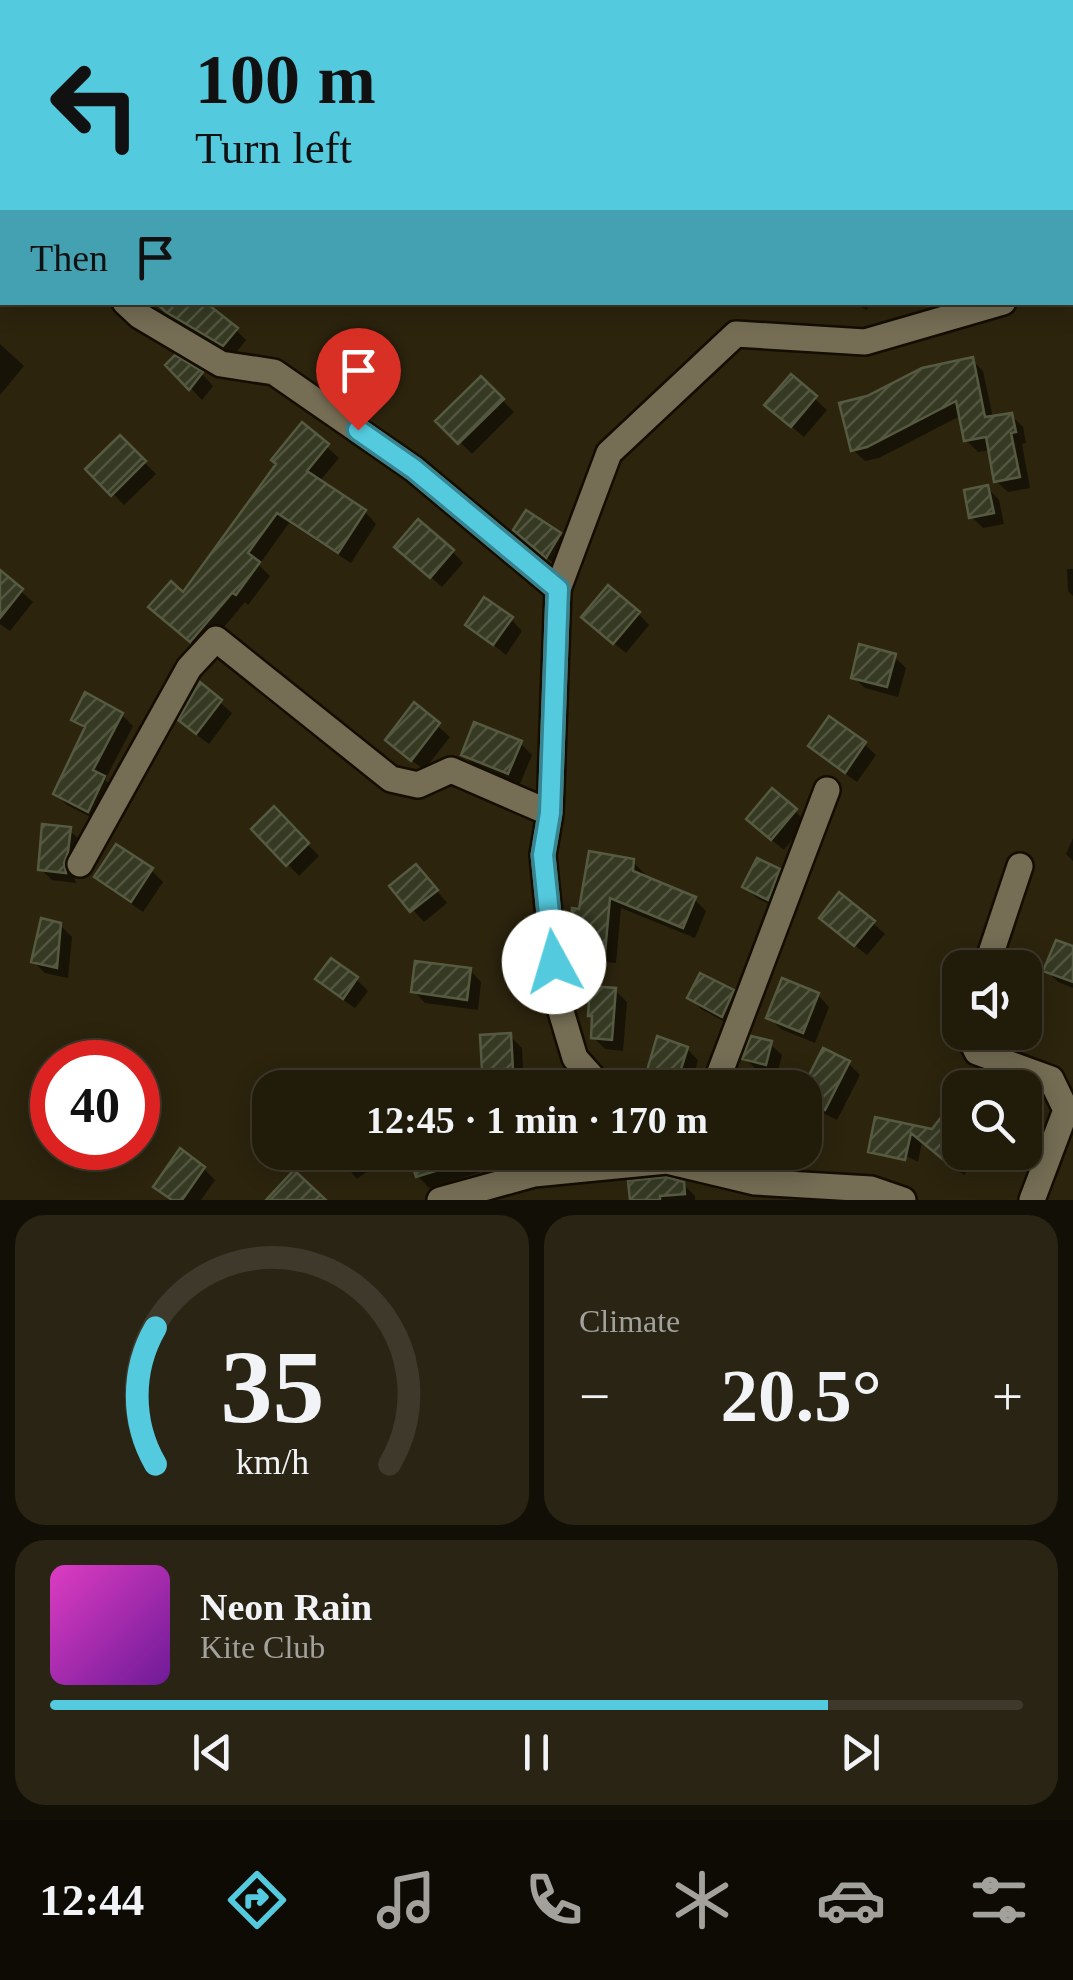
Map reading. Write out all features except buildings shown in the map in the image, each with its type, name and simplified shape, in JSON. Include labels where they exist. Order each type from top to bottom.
[{"type":"street","points":[[128,305],[221,364],[274,372],[414,469],[558,589]]},
{"type":"street","points":[[586,1070],[575,1058],[557,998],[543,855],[550,813],[558,589],[609,453],[736,334],[865,342],[993,305]]},
{"type":"street","points":[[80,864],[189,668],[216,639],[391,779],[418,784],[450,770],[550,813]]},
{"type":"street","points":[[721,1070],[827,790]]},
{"type":"street","points":[[992,950],[1020,866]]},
{"type":"street","points":[[976,1050],[1051,1079],[1066,1110],[1032,1200]]},
{"type":"street","points":[[440,1200],[534,1174],[569,1170]]},
{"type":"street","points":[[715,1170],[755,1182],[872,1189],[903,1200]]},
{"type":"route","points":[[358,430],[414,469],[558,589],[550,813],[543,855],[554,962]]}]
